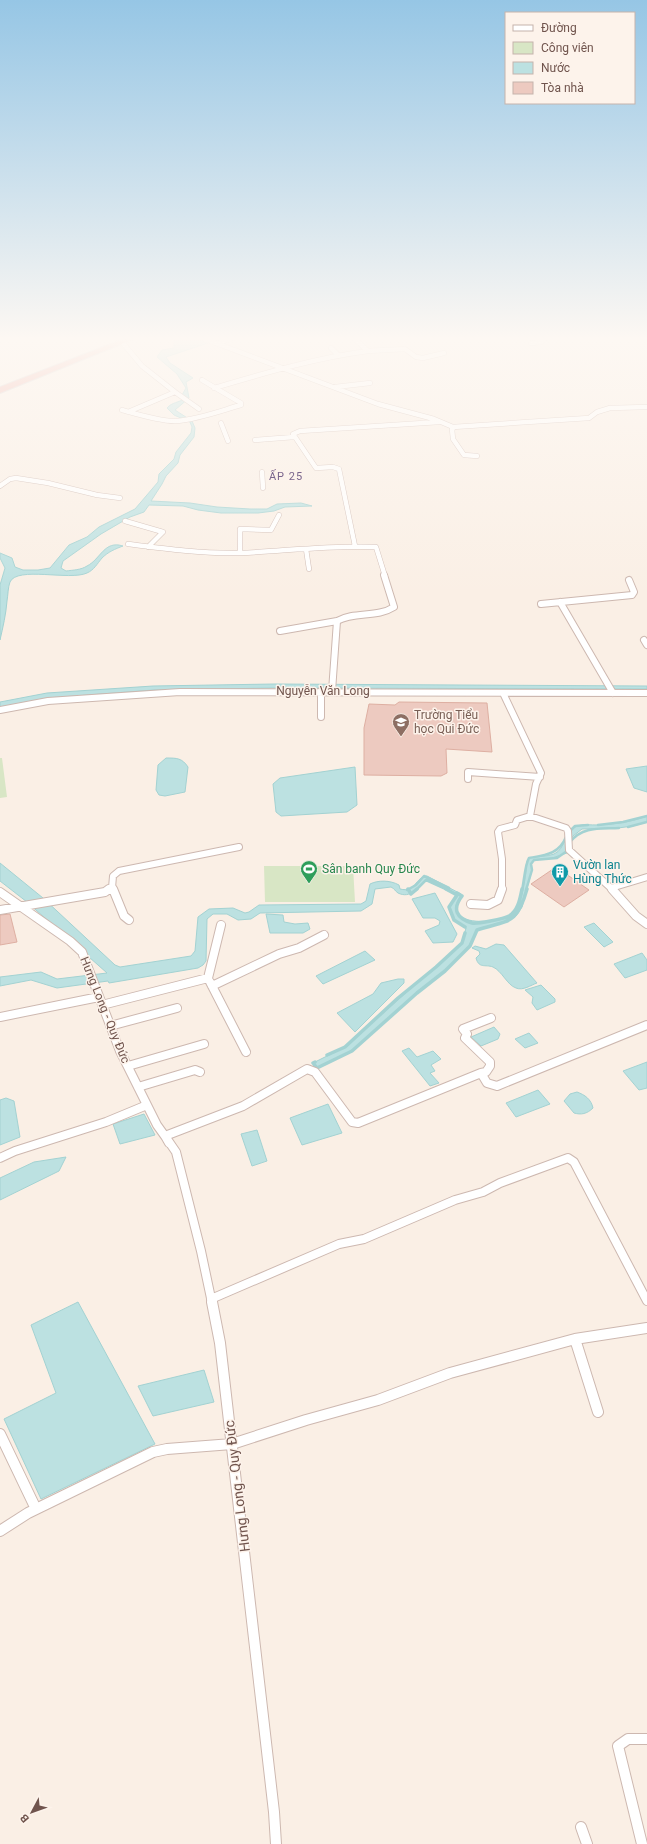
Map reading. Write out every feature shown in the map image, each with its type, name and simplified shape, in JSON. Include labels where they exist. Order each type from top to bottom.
[{"type":"street","points":[[294,437],[293,434],[300,431],[440,422]]},
{"type":"street","points":[[441,422],[455,427],[529,422]]},
{"type":"street","points":[[221,423],[228,441]]},
{"type":"street","points":[[455,427],[452,429],[451,434],[464,455],[477,456]]},
{"type":"street","points":[[255,440],[294,437]]},
{"type":"street","points":[[294,437],[310,457],[316,468],[333,467],[339,469],[355,546]]},
{"type":"street","points":[[262,472],[263,488]]},
{"type":"street","points":[[0,486],[10,479],[16,478],[48,483],[97,495],[120,498]]},
{"type":"street","points":[[240,553],[240,529],[271,530],[279,515]]},
{"type":"street","points":[[125,521],[162,531],[162,534],[148,547]]},
{"type":"street","points":[[128,544],[186,552],[240,553],[355,546],[374,546],[378,548],[394,607],[386,610],[344,617],[337,621],[280,631]]},
{"type":"street","points":[[306,549],[309,569]]},
{"type":"street","points":[[542,604],[633,595],[634,592],[629,580]]},
{"type":"street","points":[[560,602],[613,693]]},
{"type":"street","points":[[332,691],[337,621]]},
{"type":"street","points":[[321,691],[321,716]]},
{"type":"street","name":"Nguyễn Văn Long","points":[[0,710],[48,701],[117,695],[180,692],[647,692]]},
{"type":"street","points":[[502,693],[541,773],[536,784],[530,816]]},
{"type":"street","points":[[468,779],[468,772],[540,778]]},
{"type":"street","points":[[471,904],[488,904],[498,900],[503,888],[502,859],[498,832],[500,829],[515,825],[517,820],[530,816],[564,826],[568,830],[569,850],[610,888],[636,916],[647,924]]},
{"type":"street","points":[[129,920],[124,916],[112,888],[113,876],[118,871],[239,847]]},
{"type":"street","points":[[610,888],[647,877]]},
{"type":"street","points":[[0,910],[105,892],[112,888]]},
{"type":"street","name":"Hưng Long - Quy Đức","points":[[0,892],[70,941],[82,952],[87,962],[98,997],[128,1066],[157,1125],[176,1152],[201,1251],[220,1343],[274,1812],[276,1844]]},
{"type":"street","points":[[221,925],[220,937],[210,963],[210,982],[246,1052]]},
{"type":"street","points":[[102,1005],[210,982],[279,954],[300,948],[324,935]]},
{"type":"street","points":[[0,1017],[98,997]]},
{"type":"street","points":[[110,1026],[178,1008]]},
{"type":"street","points":[[167,1140],[243,1106],[307,1070],[315,1072],[352,1122],[358,1123],[489,1069],[490,1062],[465,1038],[467,1034],[463,1030],[491,1018]]},
{"type":"street","points":[[481,1073],[487,1083],[497,1086],[647,1025]]},
{"type":"street","points":[[128,1066],[204,1044]]},
{"type":"street","points":[[138,1087],[195,1070],[200,1072]]},
{"type":"street","points":[[0,1158],[15,1151],[106,1122],[147,1105]]},
{"type":"street","points":[[211,1299],[339,1244],[364,1239],[455,1200],[483,1192],[500,1183],[568,1158],[574,1162],[647,1301]]},
{"type":"street","points":[[0,1531],[36,1509],[153,1452],[167,1449],[232,1444],[306,1420],[378,1400],[450,1373],[575,1340],[647,1328]]},
{"type":"street","points":[[575,1340],[598,1412]]},
{"type":"street","points":[[0,1434],[36,1509]]},
{"type":"street","points":[[642,1844],[618,1746],[623,1740],[628,1738],[647,1739]]},
{"type":"street","points":[[581,1827],[587,1844]]},
{"type":"green space","points":[[0,758],[2,758],[7,797],[0,798]]},
{"type":"green space","name":"Sân banh Quy Đức","points":[[264,866],[353,866],[355,902],[265,902]]},
{"type":"water","points":[[190,422],[192,422],[195,428],[194,437],[180,455],[178,463],[166,476],[151,501],[250,509],[267,509],[277,504],[301,503],[312,506],[285,507],[274,511],[258,513],[221,513],[198,510],[183,506],[149,505],[144,512],[130,517],[101,534],[63,561],[61,568],[66,571],[77,570],[92,563],[107,548],[117,545],[123,546],[107,554],[94,569],[89,572],[69,576],[33,574],[15,577],[9,584],[0,640],[0,585],[5,568],[0,558],[0,553],[12,558],[15,567],[23,570],[50,568],[69,545],[87,537],[99,527],[135,509],[158,482],[159,474],[174,459],[176,452],[191,433],[192,427]]},
{"type":"water","points":[[274,684],[647,686],[647,689],[273,688],[154,690],[48,698],[0,707],[0,702],[47,693],[153,686]]},
{"type":"water","points":[[166,758],[179,759],[188,767],[185,792],[165,796],[159,795],[156,790],[158,765]]},
{"type":"water","points":[[647,766],[647,792],[634,788],[626,769]]},
{"type":"water","points":[[355,767],[357,805],[347,812],[281,816],[276,812],[273,784],[280,778]]},
{"type":"water","points":[[647,816],[647,822],[633,826],[582,829],[573,836],[568,844],[567,853],[552,858],[534,860],[531,864],[532,870],[522,907],[516,916],[510,920],[477,930],[470,946],[445,971],[417,993],[352,1051],[317,1068],[313,1063],[345,1047],[462,943],[466,928],[455,919],[451,914],[449,907],[457,895],[426,880],[414,892],[406,895],[398,893],[391,887],[375,889],[372,904],[361,911],[260,913],[251,919],[238,920],[227,914],[213,914],[207,919],[206,961],[198,968],[109,983],[108,981],[57,988],[31,980],[0,986],[0,977],[41,972],[57,979],[107,973],[27,902],[0,881],[0,863],[43,898],[115,965],[120,967],[191,956],[195,951],[198,917],[209,909],[233,908],[245,913],[259,905],[361,904],[366,901],[370,884],[380,881],[395,883],[399,885],[400,889],[405,890],[412,887],[423,877],[427,876],[461,894],[456,906],[456,911],[465,919],[472,921],[488,921],[503,918],[512,913],[519,902],[529,858],[551,855],[558,852],[570,832],[577,826],[617,823]]},
{"type":"water","points":[[435,893],[457,934],[453,942],[433,943],[425,931],[439,925],[440,921],[435,918],[423,918],[412,899]]},
{"type":"water","points":[[266,914],[283,915],[284,922],[295,924],[308,923],[310,929],[303,933],[270,933]]},
{"type":"water","points":[[594,923],[613,942],[604,947],[584,927]]},
{"type":"water","points":[[496,944],[504,945],[537,983],[519,989],[510,984],[493,967],[479,964],[476,958],[480,954],[479,951],[472,948],[475,946],[486,949]]},
{"type":"water","points":[[365,951],[375,960],[323,984],[316,976]]},
{"type":"water","points":[[642,953],[647,960],[647,970],[625,978],[614,964]]},
{"type":"water","points":[[404,979],[404,983],[355,1032],[337,1013],[373,994],[381,983]]},
{"type":"water","points":[[541,985],[555,999],[555,1002],[537,1010],[532,1003],[533,997],[525,990]]},
{"type":"water","points":[[494,1027],[500,1034],[498,1039],[481,1046],[471,1037]]},
{"type":"water","points":[[529,1033],[538,1043],[525,1048],[515,1039]]},
{"type":"water","points":[[409,1048],[417,1057],[433,1051],[441,1059],[431,1065],[435,1071],[430,1073],[439,1083],[430,1086],[402,1051]]},
{"type":"water","points":[[647,1062],[647,1088],[639,1090],[623,1071]]},
{"type":"water","points":[[538,1090],[550,1104],[516,1117],[506,1103]]},
{"type":"water","points":[[577,1092],[585,1096],[591,1102],[593,1108],[586,1113],[574,1113],[564,1101],[570,1094]]},
{"type":"water","points":[[6,1098],[14,1101],[20,1137],[0,1145],[0,1100]]},
{"type":"water","points":[[328,1104],[342,1133],[302,1145],[290,1118]]},
{"type":"water","points":[[144,1114],[155,1135],[120,1144],[113,1124]]},
{"type":"water","points":[[257,1130],[267,1161],[252,1166],[241,1134]]},
{"type":"water","points":[[66,1157],[59,1171],[0,1200],[0,1178],[34,1162]]},
{"type":"water","points":[[78,1302],[155,1444],[41,1499],[4,1419],[56,1393],[31,1325]]},
{"type":"water","points":[[204,1370],[214,1402],[153,1416],[138,1386]]},
{"type":"building","name":"Trường Tiểu học Qui Đức","points":[[399,702],[487,703],[492,752],[446,749],[447,773],[441,776],[364,775],[364,728],[369,704],[395,705]]},
{"type":"building","name":"Vườn lan Hùng Thức","points":[[556,867],[589,890],[564,907],[531,884]]},
{"type":"building","points":[[10,914],[17,942],[0,945],[0,915]]},
{"type":"waterway","points":[[598,825],[623,822],[647,816]]},
{"type":"waterway","points":[[628,827],[647,822]]},
{"type":"waterway","points":[[570,831],[575,826],[588,825]]},
{"type":"waterway","points":[[570,842],[580,833],[592,829],[619,828]]},
{"type":"waterway","points":[[522,890],[529,858],[551,853],[560,847],[566,837]]},
{"type":"waterway","points":[[526,890],[532,870],[531,864],[534,860],[557,858],[567,851]]},
{"type":"waterway","points":[[408,889],[416,885],[424,876],[449,888]]},
{"type":"waterway","points":[[417,889],[426,880],[447,890]]},
{"type":"waterway","points":[[408,889],[411,894],[417,889]]},
{"type":"waterway","points":[[457,893],[462,896],[457,905],[457,912],[459,916],[467,921],[475,923],[502,918],[512,914],[518,904],[522,889]]},
{"type":"waterway","points":[[315,1062],[313,1063],[317,1068],[352,1051],[417,993],[445,971],[470,946],[477,930],[504,922],[515,915],[523,901],[527,889]]},
{"type":"waterway","points":[[447,890],[457,895],[449,907],[454,920],[465,927]]},
{"type":"waterway","points":[[327,1055],[345,1047],[398,998],[436,967],[462,943],[465,933]]},
{"type":"place","name":"Trường Tiểu học Qui Đức","points":[[401,737]]},
{"type":"place","name":"Sân banh Quy Đức","points":[[309,884]]},
{"type":"place","name":"Vườn lan Hùng Thức","points":[[560,887]]},
{"type":"district","name":"ẤP 25","points":[[286,476]]}]
